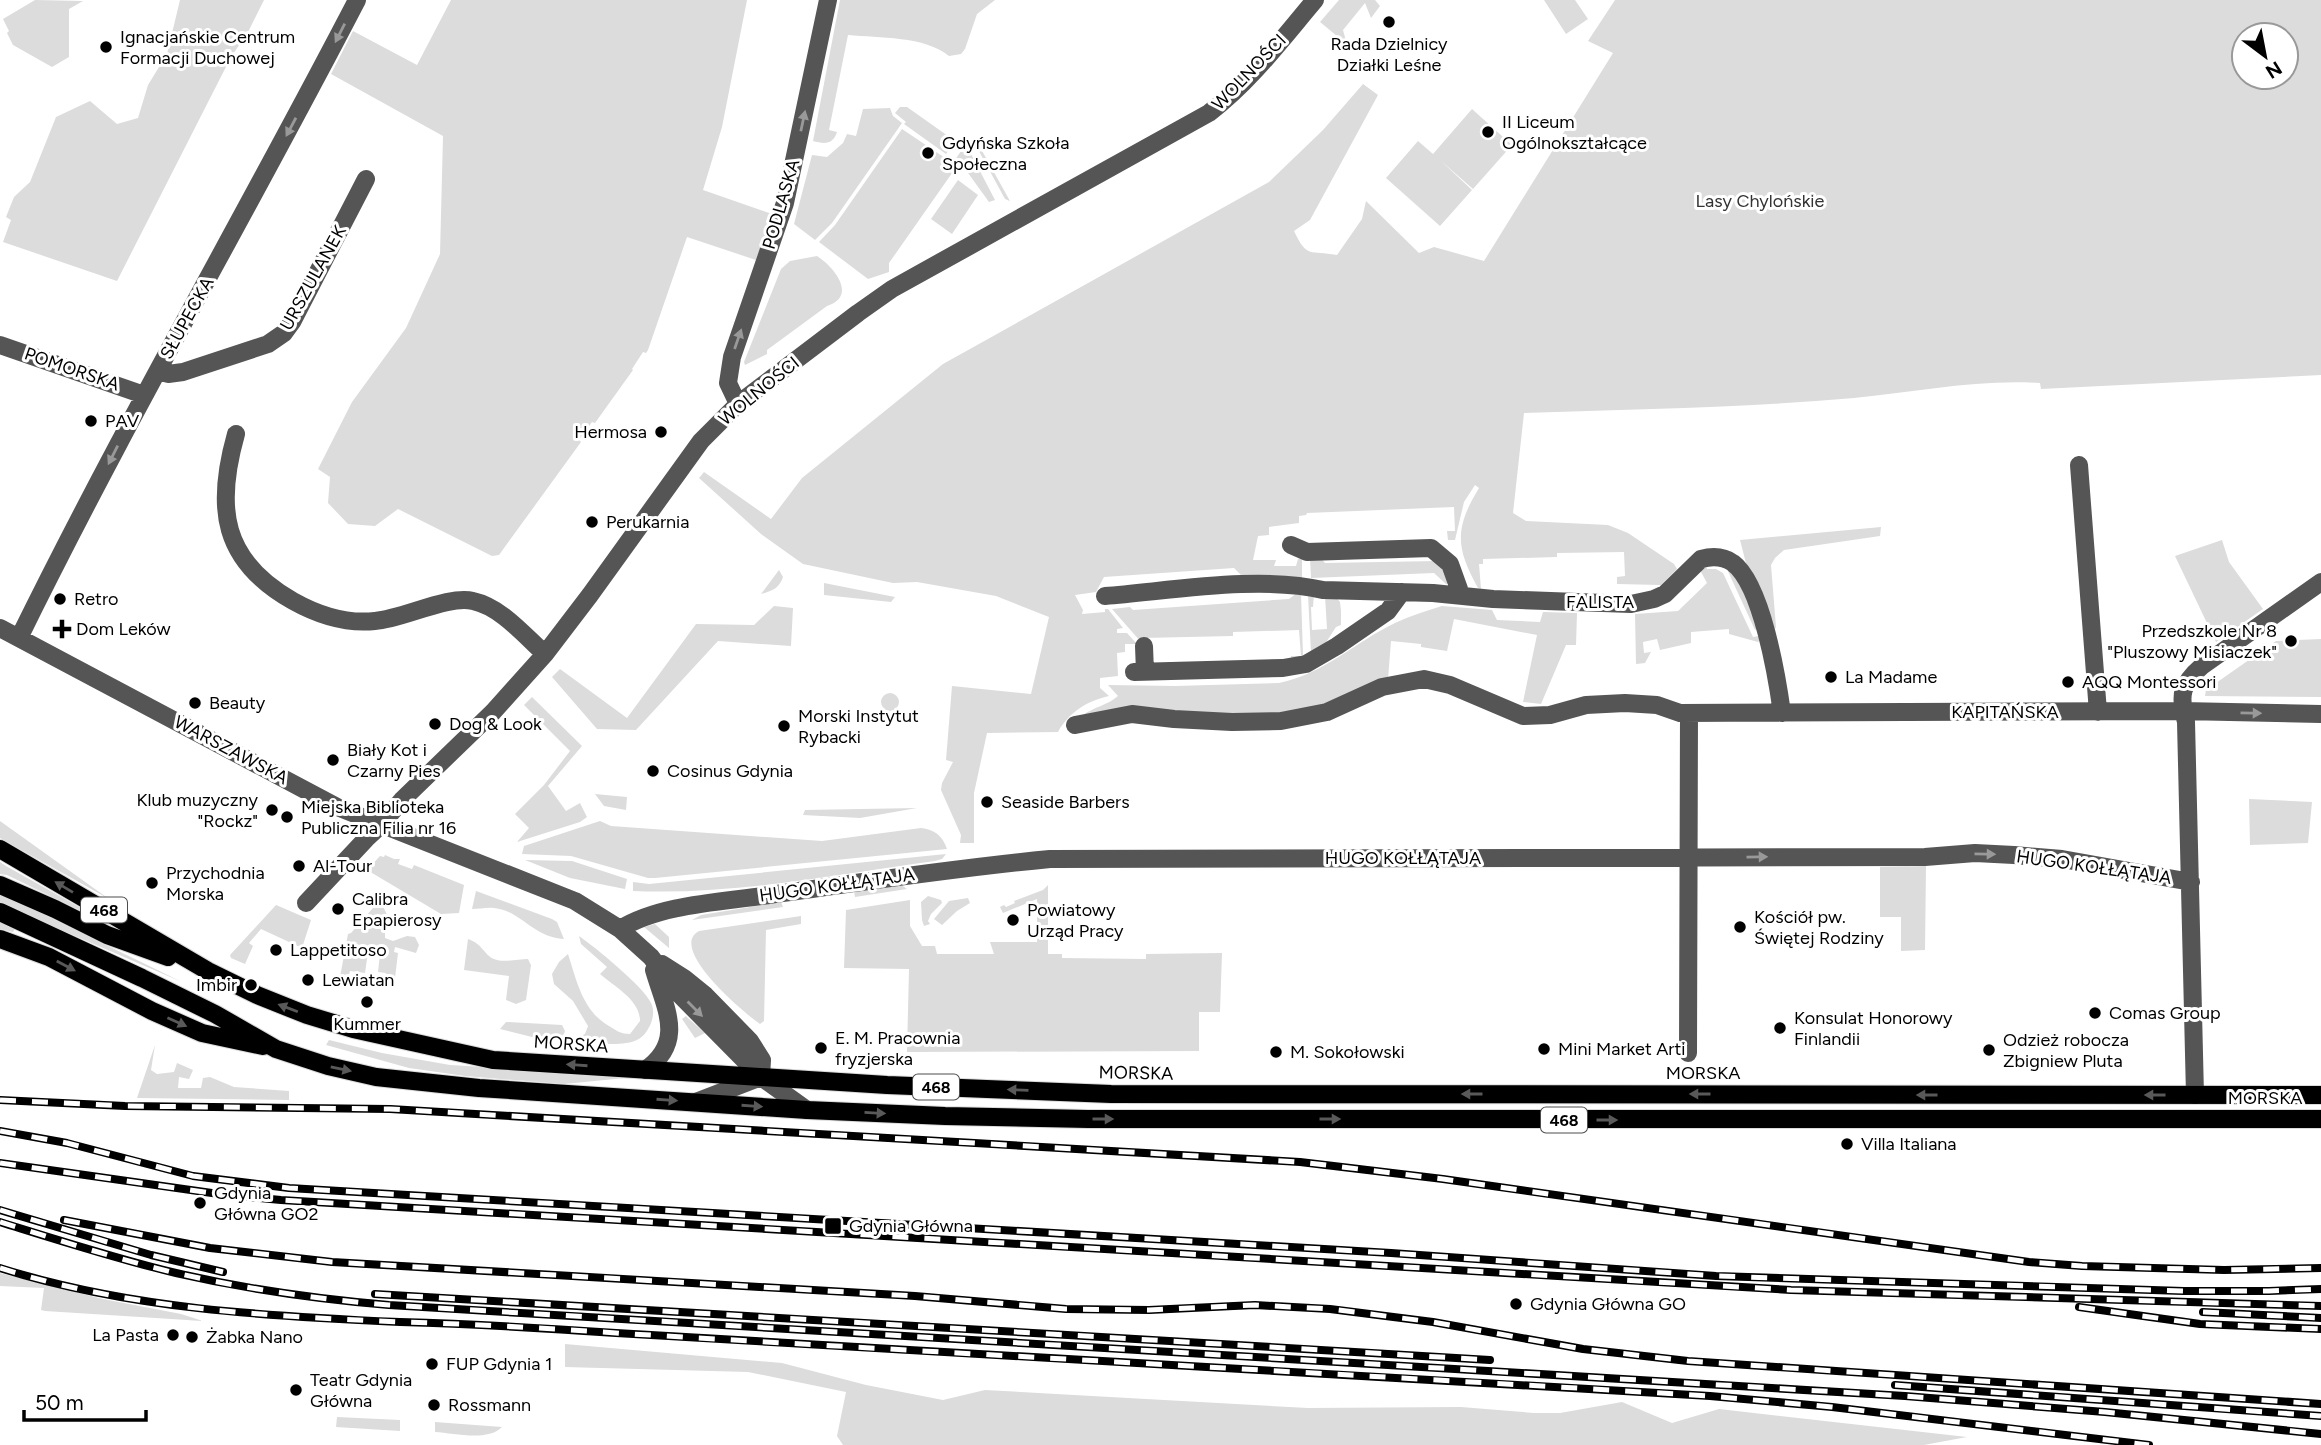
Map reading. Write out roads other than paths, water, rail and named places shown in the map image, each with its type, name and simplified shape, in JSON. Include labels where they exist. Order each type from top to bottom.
[{"type":"main road","name":"MORSKA","points":[[0,849],[208,971],[257,995],[307,1015],[353,1029],[493,1060],[887,1085],[1151,1094],[2321,1095]]},
{"type":"main road","points":[[0,885],[107,935],[208,971]]},
{"type":"main road","name":"MORSKA","points":[[0,912],[203,1008],[276,1049],[328,1066],[376,1077],[416,1082],[807,1110],[1088,1119],[2321,1119]]},
{"type":"main road","points":[[0,939],[49,957],[152,1011],[202,1033],[276,1049]]},
{"type":"street","name":"SŁUPECKA","points":[[19,638],[144,395],[313,87],[357,0]]},
{"type":"street","name":"PODLASKA","points":[[738,404],[728,383],[732,357],[785,203],[828,0]]},
{"type":"street","name":"WOLNOŚCI","points":[[306,903],[402,800],[493,712],[545,654],[701,441],[738,404],[891,289],[1209,113],[1240,86],[1315,0]]},
{"type":"street","name":"URSZULANEK","points":[[158,371],[169,374],[183,372],[268,344],[284,333],[366,179]]},
{"type":"street","name":"POMORSKA","points":[[0,345],[144,395]]},
{"type":"street","points":[[236,434],[224,490],[228,527],[238,551],[269,587],[313,611],[356,621],[387,620],[452,601],[472,600],[494,609],[545,654]]},
{"type":"street","points":[[2079,465],[2098,712]]},
{"type":"street","points":[[1291,545],[1307,552],[1431,548],[1450,564],[1459,595]]},
{"type":"street","name":"FALISTA","points":[[1105,597],[1242,585],[1559,602],[1642,602],[1665,594],[1701,559],[1724,558],[1742,572],[1770,642],[1782,713]]},
{"type":"street","points":[[2195,1095],[2184,686],[2187,679],[2321,582]]},
{"type":"street","points":[[1144,646],[1140,672],[1306,664],[1388,611],[1402,592]]},
{"type":"street","name":"WARSZAWSKA","points":[[0,628],[337,807],[575,901],[620,929],[651,957],[680,994],[761,1077],[807,1110]]},
{"type":"street","name":"KAPITAŃSKA","points":[[1075,725],[1132,715],[1197,720],[1281,721],[1327,712],[1382,687],[1424,679],[1450,685],[1523,716],[1550,715],[1586,705],[1625,703],[1646,704],[1680,713],[2183,711],[2321,714]]},
{"type":"street","points":[[1688,1053],[1689,713]]},
{"type":"street","name":"HUGO KOŁŁĄTAJA","points":[[620,929],[635,919],[697,906],[949,869],[1050,859],[1925,857],[1975,853],[2062,859],[2191,882]]},
{"type":"street","name":"WARSZAWSKA","points":[[645,1070],[657,1061],[667,1047],[669,1033],[666,1003],[651,957]]},
{"type":"street","points":[[696,1102],[761,1077]]},
{"type":"railway","points":[[0,1100],[125,1106],[390,1109],[1300,1162],[1443,1179],[2029,1262],[2224,1270],[2321,1268]]},
{"type":"railway","points":[[0,1131],[67,1143],[193,1176],[289,1188],[1391,1253],[1716,1276],[2184,1291],[2321,1289]]},
{"type":"railway","points":[[0,1163],[226,1195],[281,1200],[1791,1290],[2321,1306]]},
{"type":"railway","points":[[0,1210],[151,1255],[223,1272]]},
{"type":"railway","points":[[64,1220],[210,1248],[332,1262],[915,1296],[1066,1309],[1149,1310],[1255,1305],[1330,1309],[1433,1322],[1583,1349],[1688,1361],[2321,1404]]},
{"type":"railway","points":[[0,1222],[202,1279],[362,1303],[1905,1396],[2105,1412],[2321,1434]]},
{"type":"railway","points":[[0,1268],[98,1293],[148,1302],[248,1313],[1710,1396],[1832,1407],[2149,1445]]},
{"type":"railway","points":[[375,1294],[1490,1360]]},
{"type":"railway","points":[[2079,1307],[2200,1324],[2321,1329]]},
{"type":"railway","points":[[2203,1312],[2321,1318]]},
{"type":"railway","points":[[1895,1385],[2321,1416]]},
{"type":"place","name":"Rada Dzielnicy Działki Leśne","points":[[1389,22]]},
{"type":"place","name":"Ignacjańskie Centrum Formacji Duchowej","points":[[106,47]]},
{"type":"place","name":"II Liceum Ogólnokształcące","points":[[1488,132]]},
{"type":"place","name":"Gdyńska Szkoła Społeczna","points":[[928,153]]},
{"type":"place","name":"PAV","points":[[91,421]]},
{"type":"place","name":"Hermosa","points":[[661,432]]},
{"type":"place","name":"Perukarnia","points":[[592,522]]},
{"type":"place","name":"Retro","points":[[60,599]]},
{"type":"place","name":"Dom Leków","points":[[62,629]]},
{"type":"place","name":"Przedszkole Nr 8 \"Pluszowy Misiaczek\"","points":[[2291,641]]},
{"type":"place","name":"La Madame","points":[[1831,677]]},
{"type":"place","name":"AQQ Montessori","points":[[2068,682]]},
{"type":"place","name":"Beauty","points":[[195,703]]},
{"type":"place","name":"Dog & Look","points":[[435,724]]},
{"type":"place","name":"Morski Instytut Rybacki","points":[[784,726]]},
{"type":"place","name":"Biały Kot i Czarny Pies","points":[[333,760]]},
{"type":"place","name":"Cosinus Gdynia","points":[[653,771]]},
{"type":"place","name":"Seaside Barbers","points":[[987,802]]},
{"type":"place","name":"Klub muzyczny \"Rockz\"","points":[[272,810]]},
{"type":"place","name":"Miejska Biblioteka Publiczna Filia nr 16","points":[[287,817]]},
{"type":"place","name":"Al-Tour","points":[[299,866]]},
{"type":"place","name":"Przychodnia Morska","points":[[152,883]]},
{"type":"place","name":"Calibra Epapierosy","points":[[338,909]]},
{"type":"place","name":"Powiatowy Urząd Pracy","points":[[1013,920]]},
{"type":"place","name":"Kościół pw. Świętej Rodziny","points":[[1740,927]]},
{"type":"place","name":"Lappetitoso","points":[[276,950]]},
{"type":"place","name":"Lewiatan","points":[[308,980]]},
{"type":"place","name":"Imbir","points":[[251,985]]},
{"type":"place","name":"Kummer","points":[[367,1002]]},
{"type":"place","name":"Comas Group","points":[[2095,1013]]},
{"type":"place","name":"Konsulat Honorowy Finlandii","points":[[1780,1028]]},
{"type":"place","name":"E. M. Pracownia fryzjerska","points":[[821,1048]]},
{"type":"place","name":"Mini Market Arti","points":[[1544,1049]]},
{"type":"place","name":"Odzież robocza Zbigniew Pluta","points":[[1989,1050]]},
{"type":"place","name":"M. Sokołowski","points":[[1276,1052]]},
{"type":"place","name":"Villa Italiana","points":[[1847,1144]]},
{"type":"place","name":"Gdynia Główna GO2","points":[[200,1203]]},
{"type":"place","name":"Gdynia Główna","points":[[833,1226]]},
{"type":"place","name":"Gdynia Główna GO","points":[[1516,1304]]},
{"type":"place","name":"La Pasta","points":[[173,1335]]},
{"type":"place","name":"Żabka Nano","points":[[192,1337]]},
{"type":"place","name":"FUP Gdynia 1","points":[[432,1364]]},
{"type":"place","name":"Teatr Gdynia Główna","points":[[296,1390]]},
{"type":"place","name":"Rossmann","points":[[434,1405]]},
{"type":"park label","name":"Lasy Chylońskie","points":[[1760,201]]}]
